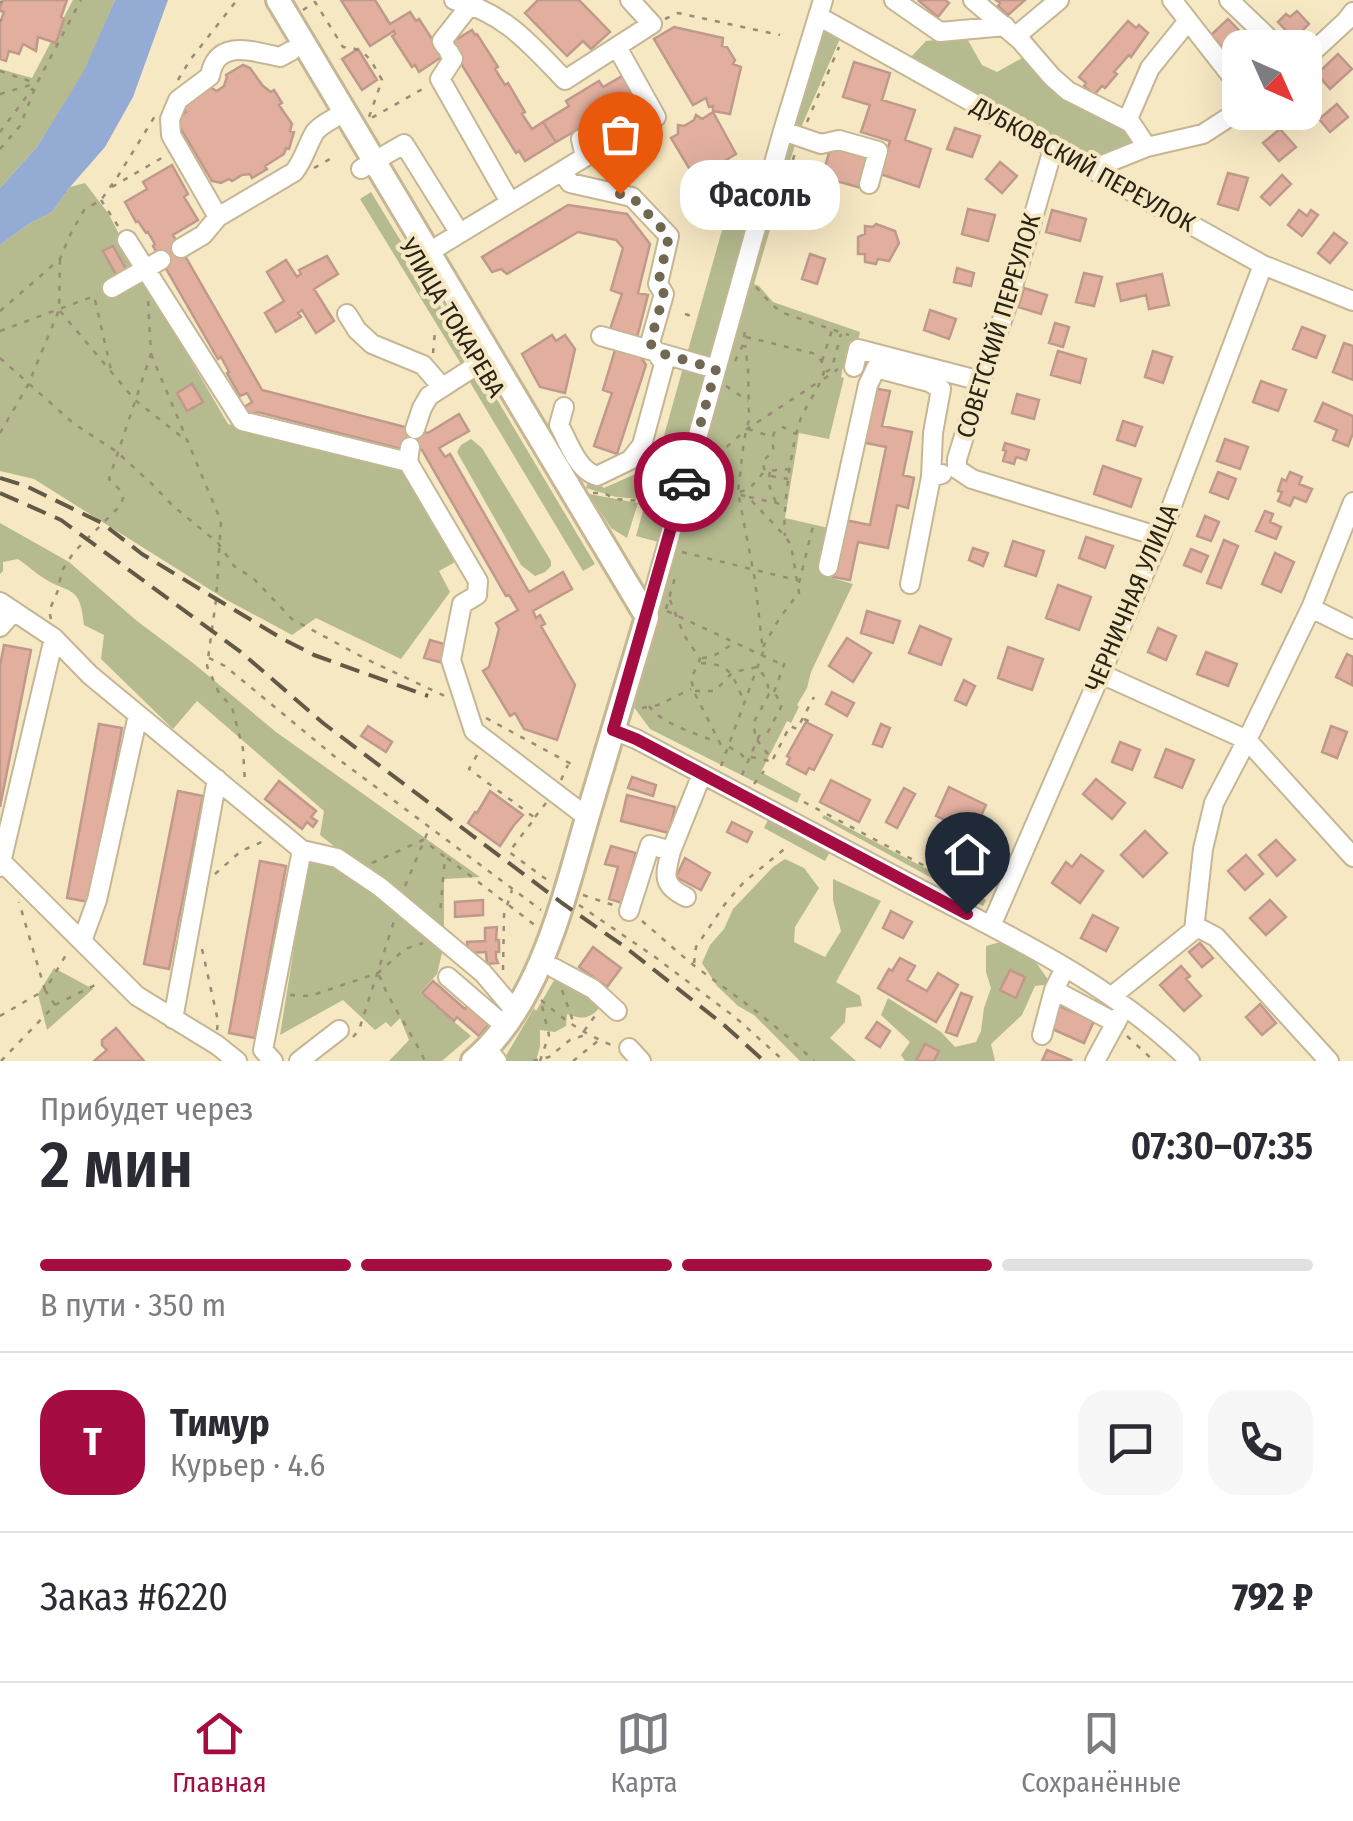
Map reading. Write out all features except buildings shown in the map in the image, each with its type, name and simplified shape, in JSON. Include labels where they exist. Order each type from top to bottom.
[{"type":"main road","name":"УЛИЦА ТОКАРЕВА","points":[[260,0],[291,52],[339,116]]},
{"type":"main road","name":"УЛИЦА ТОКАРЕВА","points":[[278,0],[339,116],[422,256],[649,620]]},
{"type":"main road","points":[[486,1057],[508,1012],[529,990],[565,894],[649,620]]},
{"type":"street","points":[[510,202],[440,79],[453,59],[442,41],[463,2],[514,28],[565,80],[652,24],[630,0]]},
{"type":"street","points":[[894,0],[940,32],[1011,31],[1058,0]]},
{"type":"street","points":[[973,0],[1011,31],[1068,90],[1131,123],[1147,148]]},
{"type":"street","points":[[1172,0],[1222,64]]},
{"type":"street","points":[[1229,0],[1261,30]]},
{"type":"street","points":[[649,620],[666,548],[719,376],[783,131],[820,8]]},
{"type":"street","name":"ДУБКОВСКИЙ ПЕРЕУЛОК","points":[[820,8],[1053,149],[1263,266],[1353,301]]},
{"type":"street","points":[[1322,45],[1351,20]]},
{"type":"street","points":[[1127,121],[1150,68],[1188,21]]},
{"type":"street","points":[[422,256],[562,171],[583,148],[656,118],[617,46]]},
{"type":"street","points":[[218,218],[170,135],[170,119],[178,100],[210,76],[212,64],[225,52],[241,48],[280,57],[291,52]]},
{"type":"street","points":[[180,248],[203,235],[218,218],[294,172],[315,133],[339,116]]},
{"type":"street","points":[[1092,170],[1147,148],[1203,134],[1222,122]]},
{"type":"street","points":[[783,131],[821,144],[840,140],[878,151],[869,184]]},
{"type":"street","points":[[368,165],[404,144],[459,232]]},
{"type":"street","name":"СОВЕТСКИЙ ПЕРЕУЛОК","points":[[1053,149],[1016,296],[980,381],[957,469],[972,479],[1160,537]]},
{"type":"street","points":[[562,171],[570,184],[632,197],[669,236],[658,284],[664,294],[650,343],[664,364],[642,446],[630,460],[597,476],[588,474],[559,425],[564,408]]},
{"type":"street","points":[[127,240],[153,264],[242,420],[411,446]]},
{"type":"street","points":[[112,288],[153,264]]},
{"type":"street","name":"ЧЕРНИЧНАЯ УЛИЦА","points":[[991,926],[1160,537],[1263,266]]},
{"type":"street","points":[[347,314],[372,344],[423,366],[442,387]]},
{"type":"street","points":[[601,336],[719,376]]},
{"type":"street","points":[[856,358],[980,381]]},
{"type":"street","points":[[485,359],[429,396],[411,446],[478,581],[477,594],[462,604],[450,660],[474,732],[588,817]]},
{"type":"street","points":[[828,567],[868,385],[876,368],[929,382],[942,394],[932,433],[931,477],[910,584]]},
{"type":"street","points":[[931,477],[957,469]]},
{"type":"street","points":[[1194,930],[1202,850],[1214,803],[1311,608],[1353,502]]},
{"type":"street","points":[[0,627],[7,606],[54,638],[90,675],[302,850],[338,858],[483,973],[508,1012]]},
{"type":"street","points":[[1311,608],[1353,629]]},
{"type":"street","points":[[54,638],[0,864],[137,996],[237,1061]]},
{"type":"street","points":[[1100,674],[1247,740],[1353,858]]},
{"type":"street","points":[[80,939],[97,900],[138,714]]},
{"type":"street","points":[[613,730],[1065,968],[1119,1001],[1190,1061]]},
{"type":"street","points":[[686,898],[671,889],[666,871],[702,774]]},
{"type":"street","points":[[172,1019],[217,779]]},
{"type":"street","points":[[629,910],[641,842],[672,851]]},
{"type":"street","points":[[302,850],[262,1050],[276,1061],[287,1054],[296,1061],[344,1036]]},
{"type":"street","points":[[1096,1061],[1116,1024],[1119,1001],[1194,930],[1202,929],[1216,937],[1329,1061]]},
{"type":"street","points":[[555,968],[593,989],[607,1008]]},
{"type":"street","points":[[1042,1035],[1054,990],[1065,968]]},
{"type":"street","points":[[448,977],[508,1012]]},
{"type":"street","points":[[1054,990],[1116,1024]]},
{"type":"path","points":[[0,132],[36,83],[82,0]]},
{"type":"path","points":[[175,84],[237,0]]},
{"type":"path","points":[[301,10],[315,2],[343,47],[356,47],[368,57],[382,80],[368,120],[440,79]]},
{"type":"path","points":[[678,13],[780,34]]},
{"type":"path","points":[[0,71],[36,83]]},
{"type":"path","points":[[0,94],[36,83]]},
{"type":"path","points":[[0,149],[20,126],[36,83]]},
{"type":"path","points":[[0,433],[28,385],[59,310],[60,258],[70,234],[84,210],[101,200],[157,112]]},
{"type":"path","points":[[110,187],[169,153]]},
{"type":"path","points":[[101,200],[127,240]]},
{"type":"path","points":[[0,311],[60,258]]},
{"type":"path","points":[[706,465],[747,429],[856,358],[852,336],[784,313],[755,286]]},
{"type":"path","points":[[0,331],[94,296],[111,372]]},
{"type":"path","points":[[758,296],[767,299]]},
{"type":"path","points":[[148,299],[151,354],[221,521],[207,666],[219,692],[232,707],[246,779],[239,798]]},
{"type":"path","points":[[59,310],[135,400],[188,442]]},
{"type":"path","points":[[685,314],[695,317]]},
{"type":"path","points":[[823,373],[822,362],[832,330]]},
{"type":"path","points":[[784,536],[785,505],[800,420],[823,373],[832,368],[842,333]]},
{"type":"path","points":[[744,337],[816,354],[822,362]]},
{"type":"path","points":[[829,339],[839,342]]},
{"type":"path","points":[[721,766],[762,655],[753,569],[738,494],[749,402],[744,343]]},
{"type":"path","points":[[54,638],[49,611],[61,572],[74,552],[124,498],[109,479],[151,354]]},
{"type":"path","points":[[0,358],[73,423],[117,452],[218,543],[234,566],[254,579],[292,619],[573,765]]},
{"type":"path","points":[[719,376],[749,402]]},
{"type":"path","points":[[764,472],[762,462],[774,450],[774,433],[783,427],[796,434]]},
{"type":"path","points":[[747,429],[773,436]]},
{"type":"path","points":[[770,473],[792,468]]},
{"type":"path","points":[[738,494],[749,489],[764,472]]},
{"type":"path","points":[[764,472],[790,480]]},
{"type":"path","points":[[770,473],[771,491],[777,503]]},
{"type":"path","points":[[692,480],[785,505]]},
{"type":"path","points":[[586,492],[642,501]]},
{"type":"path","points":[[748,497],[791,545],[800,599]]},
{"type":"path","points":[[798,587],[813,526]]},
{"type":"path","points":[[666,548],[796,580]]},
{"type":"path","points":[[762,648],[799,593]]},
{"type":"path","points":[[670,600],[700,661],[724,665],[745,703]]},
{"type":"path","points":[[649,620],[675,615],[770,661],[784,664],[754,724],[771,759]]},
{"type":"path","points":[[726,754],[691,679],[700,661],[712,658],[734,642]]},
{"type":"path","points":[[208,658],[225,666],[334,756],[536,906]]},
{"type":"path","points":[[642,708],[693,690],[715,692],[731,674],[758,667]]},
{"type":"path","points":[[741,776],[758,738],[767,734],[782,705],[758,667]]},
{"type":"path","points":[[771,759],[790,726],[797,728],[814,696]]},
{"type":"path","points":[[648,706],[654,714],[747,758],[771,759]]},
{"type":"path","points":[[803,718],[813,724]]},
{"type":"path","points":[[484,739],[469,769],[534,818],[509,852],[565,894],[629,910],[814,1061]]},
{"type":"path","points":[[754,784],[764,772]]},
{"type":"path","points":[[804,802],[1000,906]]},
{"type":"path","points":[[344,1036],[359,1030],[399,904],[430,827]]},
{"type":"path","points":[[196,889],[241,851],[281,833]]},
{"type":"path","points":[[422,840],[540,930]]},
{"type":"path","points":[[358,872],[422,840]]},
{"type":"path","points":[[694,965],[696,947],[725,904],[744,882],[788,846]]},
{"type":"path","points":[[274,993],[310,996],[378,973],[405,948],[437,936],[446,857]]},
{"type":"path","points":[[508,1012],[504,914],[513,889]]},
{"type":"path","points":[[19,902],[45,990],[55,1006]]},
{"type":"path","points":[[588,911],[736,1018],[784,1061]]},
{"type":"path","points":[[0,1016],[45,990],[80,939]]},
{"type":"path","points":[[201,946],[218,1020],[216,1046]]},
{"type":"path","points":[[555,968],[568,1013],[577,1029]]},
{"type":"path","points":[[378,973],[390,1002],[426,1061]]},
{"type":"path","points":[[1,1061],[55,1006],[115,974]]},
{"type":"path","points":[[541,1060],[549,1035],[540,997],[577,1029],[599,1040],[573,1061]]},
{"type":"path","points":[[533,1061],[553,1055],[570,1040],[585,1034],[607,1008]]},
{"type":"path","points":[[1116,1024],[1154,1061]]},
{"type":"green space","points":[[73,0],[115,0],[85,71],[37,147],[0,188],[0,69],[32,78]]},
{"type":"green space","points":[[819,22],[842,34],[799,132],[788,129]]},
{"type":"green space","points":[[966,37],[982,65],[997,72],[1024,57],[1054,92],[1117,122],[1132,140],[1130,146],[1091,161],[909,59],[926,41]]},
{"type":"green space","points":[[786,135],[797,138],[754,284],[773,302],[860,332],[855,354],[846,353],[829,439],[799,433],[785,518],[833,529],[822,575],[853,584],[811,672],[799,707],[791,723],[787,721],[761,772],[801,794],[797,803],[650,729],[633,706]]},
{"type":"green space","points":[[85,183],[108,213],[228,424],[404,470],[459,560],[439,571],[450,592],[401,659],[316,618],[292,635],[225,599],[34,479],[0,471],[0,245],[52,212],[70,187]]},
{"type":"green space","points":[[371,192],[472,358],[461,364],[360,199]]},
{"type":"green space","points":[[728,209],[755,216],[714,363],[687,354]]},
{"type":"green space","points":[[684,364],[710,372],[662,543],[636,536]]},
{"type":"green space","points":[[480,371],[595,564],[583,571],[468,379]]},
{"type":"green space","points":[[471,439],[482,448],[551,561],[545,572],[535,576],[521,565],[457,452]]},
{"type":"green space","points":[[642,471],[646,473],[639,499],[586,488],[589,479],[604,488]]},
{"type":"green space","points":[[589,494],[638,503],[627,538],[611,528]]},
{"type":"green space","points":[[0,523],[69,562],[276,732],[480,877],[444,879],[444,934],[320,835],[324,811],[197,701],[173,729],[101,659],[104,635],[84,625],[80,603],[73,593],[18,559],[3,562],[0,574]]},
{"type":"green space","points":[[824,815],[986,900],[983,906],[822,818]]},
{"type":"green space","points":[[768,820],[830,852],[825,861],[764,828]]},
{"type":"green space","points":[[311,858],[342,867],[442,953],[437,974],[420,993],[471,1036],[442,1061],[389,1061],[409,1040],[400,1018],[391,1027],[386,1022],[375,1030],[343,1000],[280,1035]]},
{"type":"green space","points":[[785,859],[804,868],[819,888],[795,927],[794,942],[825,957],[841,931],[833,900],[833,879],[881,901],[836,982],[860,996],[862,1006],[846,1008],[845,1022],[830,1038],[856,1061],[800,1061],[754,1015],[717,986],[702,963],[733,909]]},
{"type":"green space","points":[[1004,941],[1035,961],[1051,984],[1035,986],[1022,1015],[991,1044],[995,1061],[905,1061],[901,1055],[910,1042],[881,1015],[888,998],[941,1032],[955,1047],[976,1042],[991,988],[986,972],[986,946]]},
{"type":"green space","points":[[54,968],[93,989],[47,1030],[38,994]]},
{"type":"green space","points":[[556,977],[599,999],[599,1008],[584,1017],[567,1014],[566,1026],[555,1032],[540,1030],[536,1061],[505,1061],[534,1008],[536,1011]]},
{"type":"water","points":[[115,0],[168,0],[133,97],[105,147],[52,212],[0,245],[0,188],[37,147],[84,71]]},
{"type":"railway","points":[[0,478],[26,486],[102,523],[142,554],[314,655],[428,696]]},
{"type":"railway","points":[[0,493],[61,520],[242,653],[323,723],[625,947],[764,1061]]},
{"type":"way so far","points":[[620,194],[632,197],[669,236],[658,284],[664,294],[650,343],[657,352],[716,369],[684,482]]},
{"type":"place","name":"Фасоль","points":[[620,194]]},
{"type":"route","points":[[684,482],[613,730],[967,914]]}]
